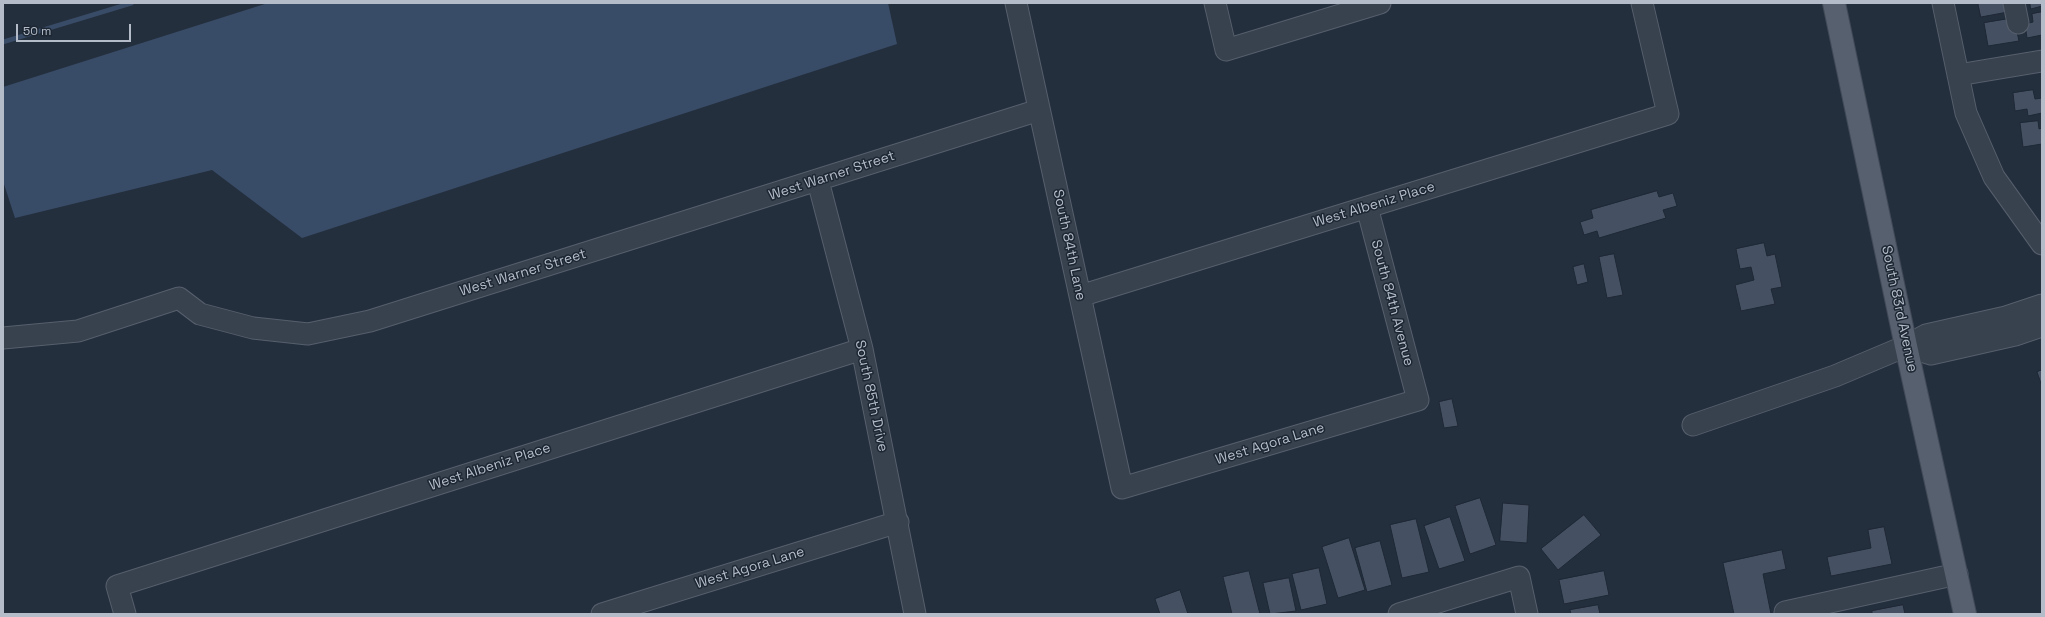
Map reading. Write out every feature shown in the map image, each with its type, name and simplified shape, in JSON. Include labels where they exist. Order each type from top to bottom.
[{"type":"main road","name":"South 83rd Avenue","points":[[1834,3],[1906,346],[1965,614]]},
{"type":"street","name":"South 84th Lane","points":[[1016,3],[1122,488]]},
{"type":"street","points":[[1215,3],[1226,50],[1380,3]]},
{"type":"street","name":"West Albeniz Place","points":[[1080,296],[1668,114],[1642,3]]},
{"type":"street","points":[[1943,3],[1966,113],[1994,177],[2042,244]]},
{"type":"street","points":[[2014,3],[2018,23]]},
{"type":"street","points":[[1958,75],[2042,61]]},
{"type":"street","name":"West Warner Street","points":[[3,338],[78,331],[179,298],[200,314],[253,328],[308,334],[370,321],[1039,110]]},
{"type":"street","name":"South 85th Drive","points":[[818,180],[862,349],[898,522],[915,614]]},
{"type":"street","name":"South 84th Avenue","points":[[1367,207],[1418,400]]},
{"type":"street","points":[[1692,425],[1835,376],[1906,346],[1926,335],[2006,317],[2042,305]]},
{"type":"street","points":[[1906,346],[1931,354],[2015,335],[2042,326]]},
{"type":"street","name":"West Albeniz Place","points":[[125,614],[117,586],[862,349]]},
{"type":"street","name":"West Agora Lane","points":[[1122,488],[1418,400]]},
{"type":"street","name":"West Agora Lane","points":[[602,614],[898,522]]},
{"type":"street","points":[[1785,614],[1785,612],[1956,574]]},
{"type":"street","points":[[1399,614],[1519,577],[1527,614]]},
{"type":"water","points":[[268,3],[888,3],[897,44],[302,238],[212,170],[15,218],[3,181],[3,87]]},
{"type":"building","points":[[1978,3],[2007,3],[2008,12],[1981,17]]},
{"type":"building","points":[[2030,3],[2042,3],[2042,6],[2031,9]]},
{"type":"building","points":[[2042,12],[2042,35],[2027,38],[2025,24],[2033,22],[2032,14]]},
{"type":"building","points":[[2014,18],[2019,41],[1988,46],[1984,23]]},
{"type":"building","points":[[2033,90],[2035,99],[2042,98],[2042,113],[2028,116],[2027,109],[2015,111],[2013,93]]},
{"type":"building","points":[[2038,121],[2039,129],[2042,128],[2042,144],[2023,147],[2020,123]]},
{"type":"building","points":[[1657,191],[1659,197],[1673,193],[1677,206],[1663,210],[1666,218],[1599,238],[1597,231],[1584,235],[1580,222],[1593,218],[1591,210]]},
{"type":"building","points":[[1764,243],[1767,256],[1775,254],[1782,287],[1771,289],[1775,304],[1741,311],[1735,285],[1754,280],[1751,267],[1740,269],[1736,249]]},
{"type":"building","points":[[1614,254],[1623,295],[1607,298],[1599,257]]},
{"type":"building","points":[[1584,264],[1588,282],[1577,285],[1573,267]]},
{"type":"building","points":[[2042,370],[2042,386],[2037,372]]},
{"type":"building","points":[[1452,399],[1458,426],[1444,428],[1439,402]]},
{"type":"building","points":[[1480,498],[1496,545],[1470,554],[1455,506]]},
{"type":"building","points":[[1503,503],[1529,505],[1527,543],[1500,541]]},
{"type":"building","points":[[1584,515],[1601,535],[1558,570],[1541,549]]},
{"type":"building","points":[[1450,517],[1465,561],[1439,569],[1424,526]]},
{"type":"building","points":[[1416,519],[1429,572],[1402,578],[1390,525]]},
{"type":"building","points":[[1884,527],[1892,564],[1831,576],[1827,557],[1871,548],[1868,530]]},
{"type":"building","points":[[1349,538],[1365,590],[1338,598],[1322,547]]},
{"type":"building","points":[[1380,541],[1392,585],[1367,592],[1355,548]]},
{"type":"building","points":[[1782,550],[1786,569],[1763,574],[1771,614],[1734,614],[1723,563]]},
{"type":"building","points":[[1319,568],[1327,604],[1301,610],[1292,574]]},
{"type":"building","points":[[1249,571],[1260,614],[1232,614],[1223,577]]},
{"type":"building","points":[[1604,571],[1609,595],[1564,604],[1559,580]]},
{"type":"building","points":[[1289,578],[1296,611],[1270,614],[1263,583]]},
{"type":"building","points":[[1180,590],[1188,614],[1160,614],[1155,599]]},
{"type":"building","points":[[1598,605],[1600,614],[1571,614],[1570,610]]},
{"type":"building","points":[[1903,605],[1905,614],[1872,614],[1872,611]]},
{"type":"waterway","points":[[3,42],[132,3]]}]
